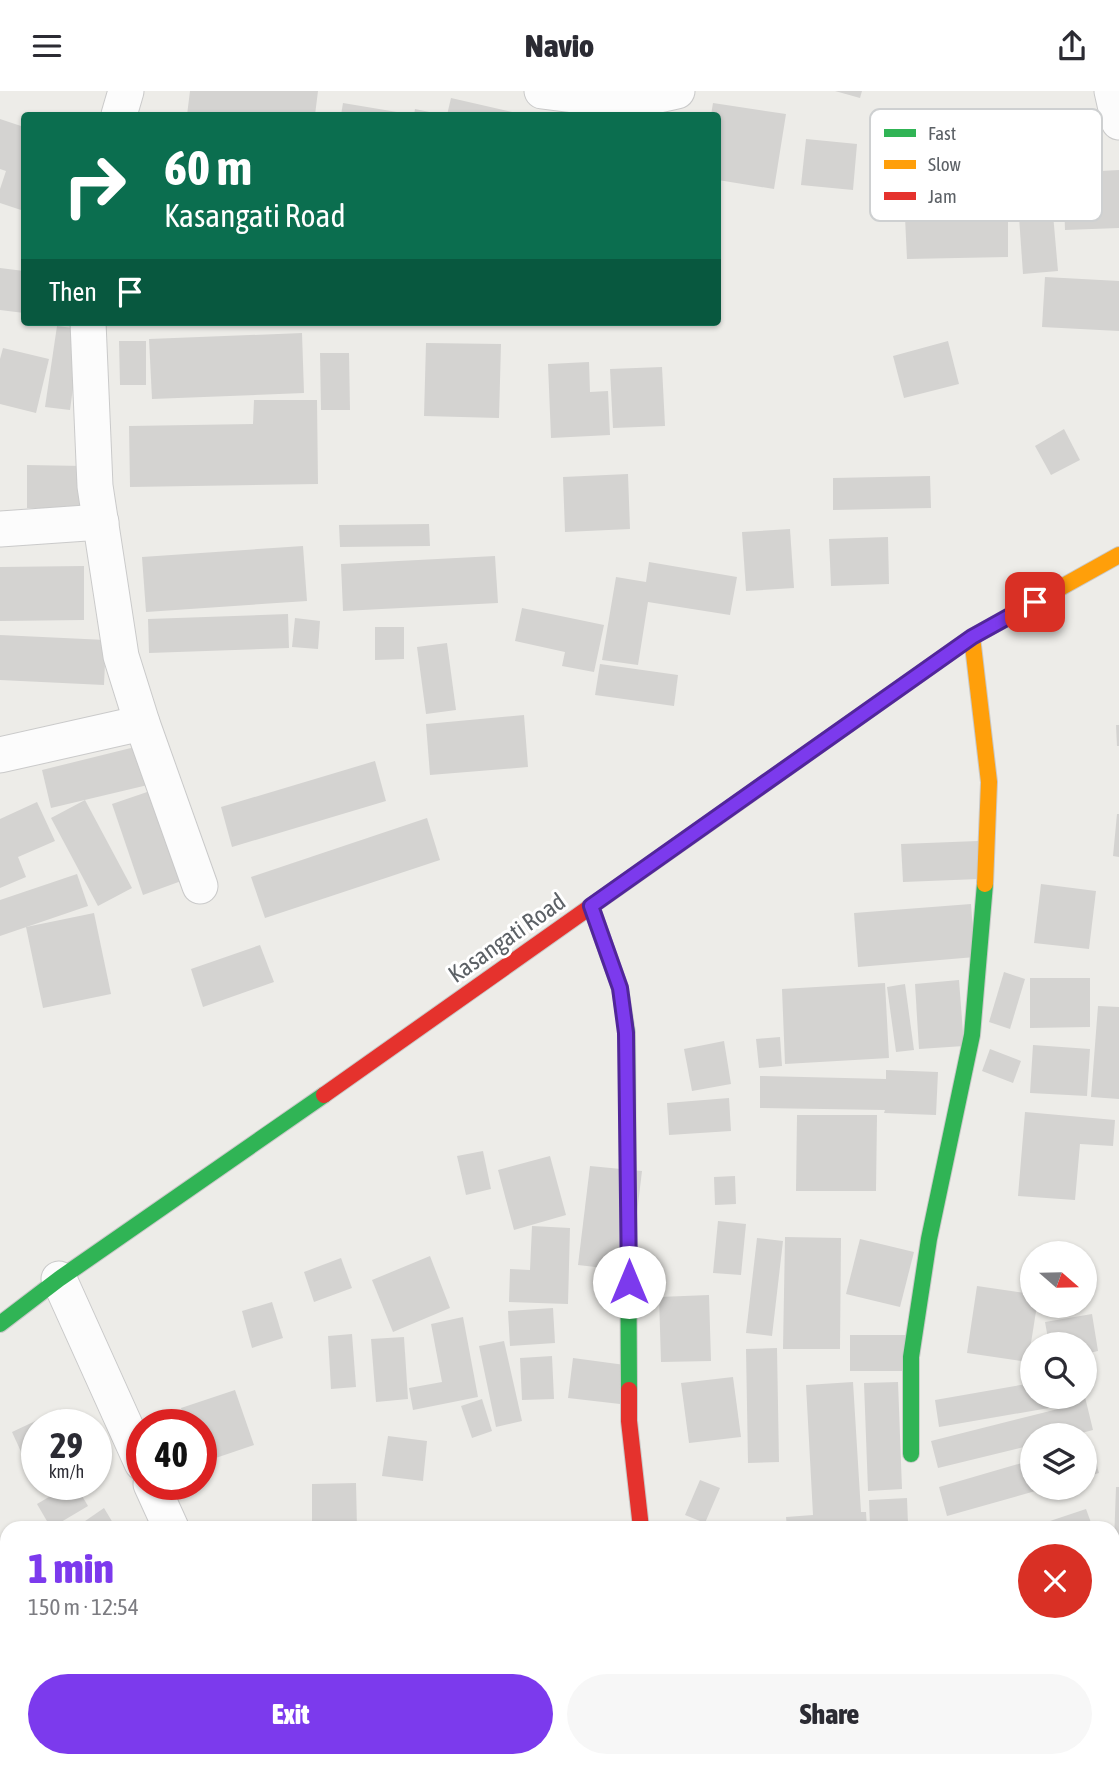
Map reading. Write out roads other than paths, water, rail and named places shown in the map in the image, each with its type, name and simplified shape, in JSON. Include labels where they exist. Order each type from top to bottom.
[{"type":"street","points":[[119,112],[126,91]]},
{"type":"street","points":[[542,91],[628,102],[677,91]]},
{"type":"street","points":[[1112,91],[1119,122]]},
{"type":"street","points":[[89,326],[95,486],[121,656],[200,886]]},
{"type":"street","points":[[0,529],[101,522]]},
{"type":"street","name":"Kasangati Road","points":[[0,1324],[60,1279],[972,637],[1119,555]]},
{"type":"street","points":[[911,1454],[911,1357],[929,1239],[972,1035],[986,874],[989,782],[972,637]]},
{"type":"street","points":[[0,755],[142,723]]},
{"type":"street","points":[[591,906],[620,988],[626,1033],[628,1421],[640,1521]]},
{"type":"street","points":[[60,1279],[126,1427]]},
{"type":"street","points":[[158,1500],[168,1521]]}]
